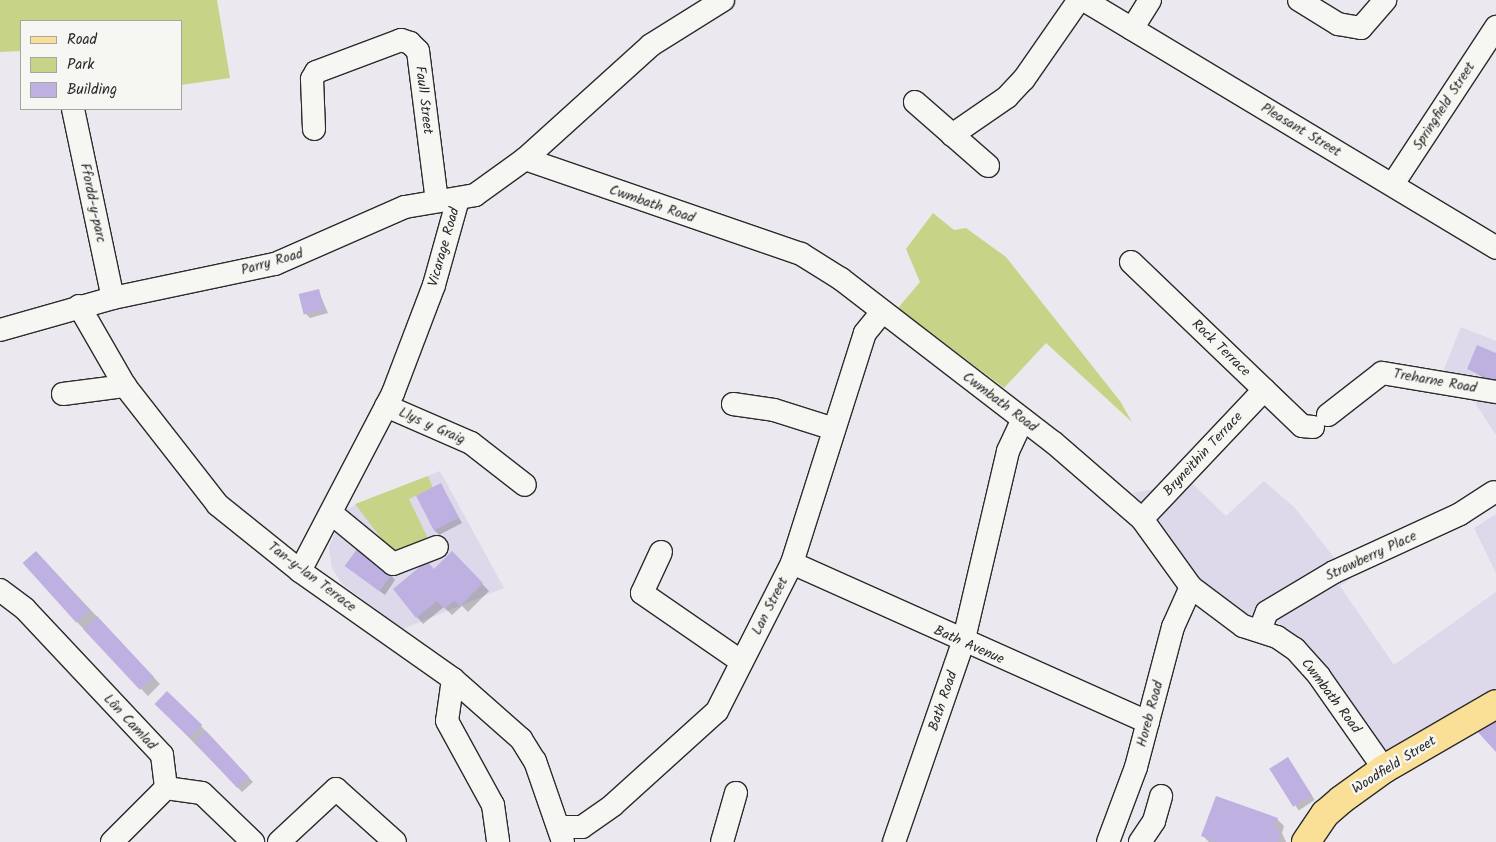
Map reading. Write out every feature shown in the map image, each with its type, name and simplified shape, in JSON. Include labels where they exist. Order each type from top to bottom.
[{"type":"main road","name":"Woodfield Street","points":[[1306,842],[1325,814],[1384,769],[1496,704]]},
{"type":"street","name":"Vicarage Road","points":[[300,571],[386,406],[434,285],[447,200],[493,185],[525,159],[651,45],[723,0]]},
{"type":"street","points":[[952,135],[1007,97],[1024,79],[1079,0]]},
{"type":"street","name":"Pleasant Street","points":[[1084,0],[1393,184],[1496,248]]},
{"type":"street","points":[[1132,29],[1150,0]]},
{"type":"street","points":[[1300,0],[1338,24],[1361,28],[1385,0]]},
{"type":"street","name":"Springfield Street","points":[[1393,184],[1496,27]]},
{"type":"street","name":"Faull Street","points":[[314,129],[312,79],[316,72],[401,40],[418,51],[447,200]]},
{"type":"street","points":[[915,102],[988,166]]},
{"type":"street","name":"Ffordd-y-parc","points":[[73,110],[113,298]]},
{"type":"street","name":"Cwmbath Road","points":[[525,159],[801,254],[882,312],[1023,419],[1142,518],[1191,587],[1243,626],[1260,630],[1295,650],[1319,676],[1384,769]]},
{"type":"street","name":"Parry Road","points":[[0,330],[113,298],[275,264],[405,207],[447,200]]},
{"type":"street","name":"Rock Terrace","points":[[1131,262],[1302,426],[1320,421]]},
{"type":"street","name":"Tan-y-lan Terrace","points":[[80,306],[126,386],[218,505],[300,571],[453,679],[521,739],[535,761],[562,834]]},
{"type":"street","name":"Lan Street","points":[[562,834],[582,827],[613,805],[717,711],[792,563],[865,332],[882,312]]},
{"type":"street","name":"Treharne Road","points":[[1320,421],[1382,373],[1496,392]]},
{"type":"street","points":[[64,394],[126,386]]},
{"type":"street","name":"Bryneithin Terrace","points":[[1142,518],[1264,390]]},
{"type":"street","points":[[733,404],[774,410],[834,429]]},
{"type":"street","name":"Llys y Graig","points":[[386,406],[471,443],[525,484]]},
{"type":"street","name":"Bath Road","points":[[894,842],[963,643],[1008,451],[1023,419]]},
{"type":"street","name":"Strawberry Place","points":[[1260,630],[1267,612],[1325,577],[1460,514],[1494,492]]},
{"type":"street","points":[[331,513],[393,564],[437,547]]},
{"type":"street","points":[[661,552],[642,593],[742,662]]},
{"type":"street","name":"Bath Avenue","points":[[792,563],[963,643],[1148,722]]},
{"type":"street","name":"Horeb Road","points":[[1108,842],[1148,722],[1173,626],[1191,587]]},
{"type":"street","name":"Lôn Camlad","points":[[0,590],[25,609],[162,755],[166,788]]},
{"type":"street","points":[[453,679],[447,721],[492,805],[498,842]]},
{"type":"street","points":[[112,842],[166,788],[202,793],[253,842]]},
{"type":"street","points":[[279,842],[336,789],[395,842]]},
{"type":"street","points":[[722,842],[736,793]]},
{"type":"street","points":[[1140,842],[1154,820],[1161,796]]},
{"type":"shaded area","points":[[1461,327],[1496,341],[1496,435],[1472,398],[1441,376]]},
{"type":"shaded area","points":[[1175,467],[1226,516],[1264,481],[1295,508],[1351,579],[1340,586],[1394,665],[1496,592],[1496,690],[1388,753],[1324,668],[1278,623],[1245,613],[1199,579],[1157,518],[1133,493],[1158,488]]},
{"type":"shaded area","points":[[440,471],[504,588],[403,629],[342,584],[332,568],[329,547],[344,510]]},
{"type":"shaded area","points":[[1496,514],[1496,573],[1474,528]]},
{"type":"green space","points":[[0,0],[217,0],[230,78],[182,85],[182,20],[20,20],[20,51],[0,52]]},
{"type":"green space","points":[[933,213],[954,230],[966,228],[1006,257],[1120,401],[1132,422],[1046,343],[1004,388],[898,308],[920,282],[906,249]]},
{"type":"green space","points":[[428,476],[433,488],[409,499],[430,543],[397,559],[355,504]]},
{"type":"building","points":[[319,289],[324,309],[304,314],[299,294]]},
{"type":"building","points":[[1477,345],[1496,353],[1496,381],[1467,369]]},
{"type":"building","points":[[441,483],[459,518],[434,530],[416,496]]},
{"type":"building","points":[[357,549],[392,574],[379,591],[345,566]]},
{"type":"building","points":[[36,551],[90,610],[76,622],[23,563]]},
{"type":"building","points":[[452,551],[483,583],[460,606],[454,600],[445,609],[437,601],[416,618],[393,589],[427,561],[434,569]]},
{"type":"building","points":[[97,616],[154,677],[140,690],[83,629]]},
{"type":"building","points":[[167,691],[202,725],[190,738],[154,704]]},
{"type":"building","points":[[1496,717],[1496,752],[1476,730]]},
{"type":"building","points":[[206,731],[249,777],[237,788],[194,742]]},
{"type":"building","points":[[1288,757],[1312,795],[1293,807],[1269,769]]},
{"type":"building","points":[[1216,796],[1278,818],[1274,828],[1281,831],[1277,842],[1217,842],[1201,836]]}]
